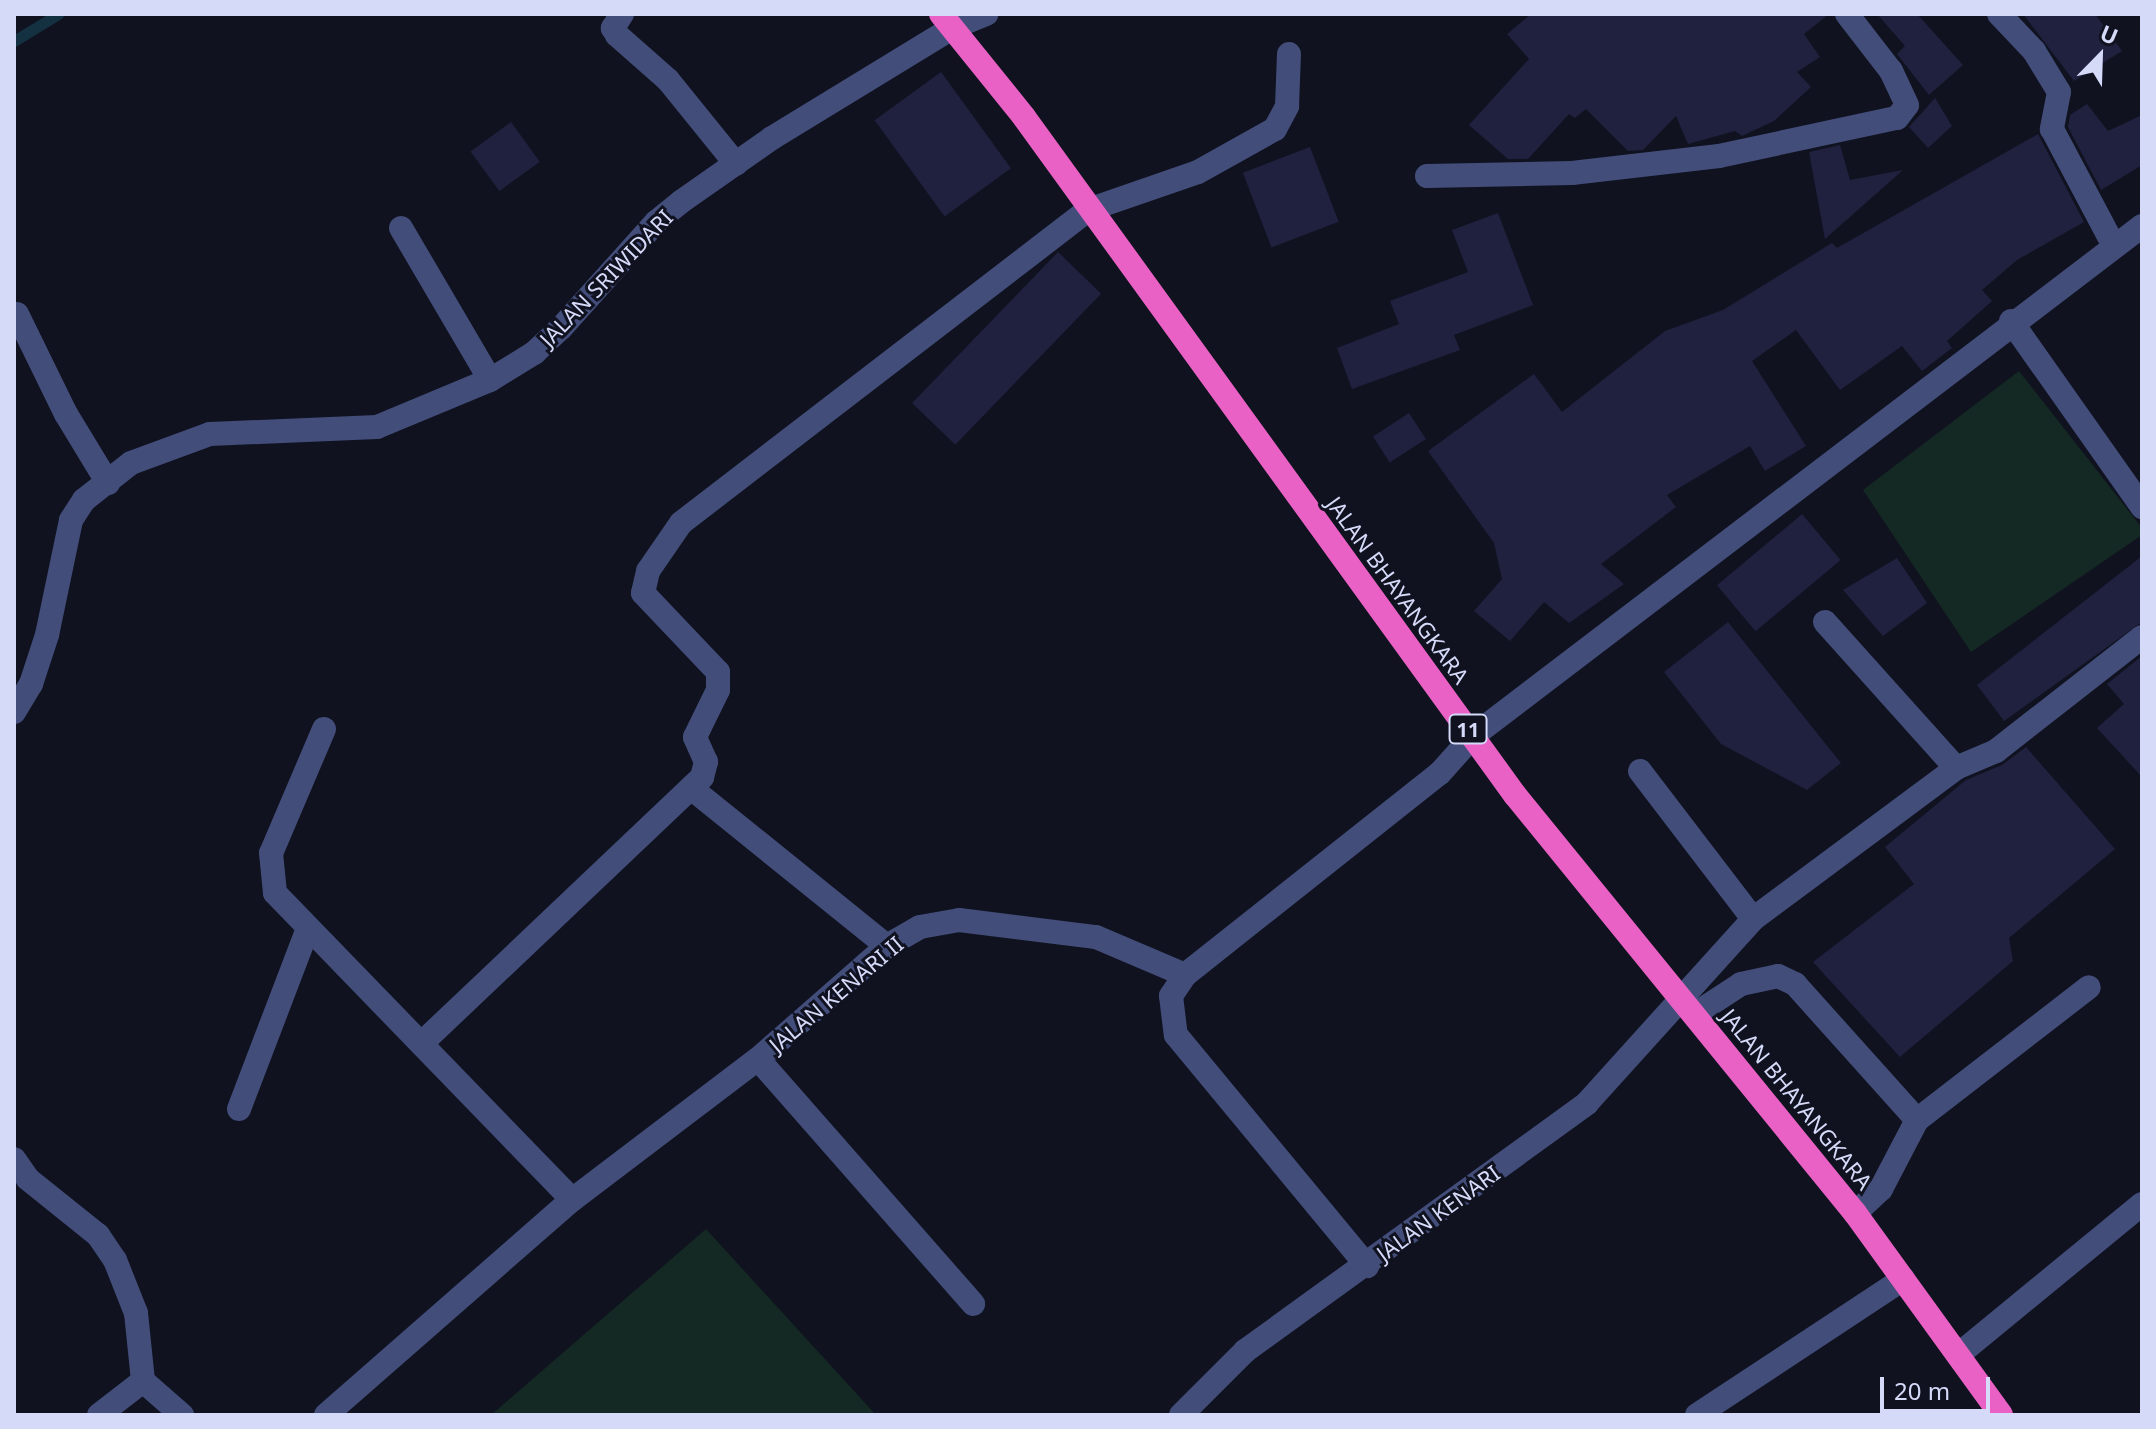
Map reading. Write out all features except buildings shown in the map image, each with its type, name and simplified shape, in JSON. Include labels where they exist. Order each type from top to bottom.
[{"type":"highway","name":"JALAN BHAYANGKARA","points":[[948,21],[1473,736],[1855,1213],[2001,1415]]},
{"type":"street","points":[[622,14],[613,28],[617,35],[668,80],[736,164]]},
{"type":"street","name":"JALAN SRIWIDARI","points":[[14,712],[31,684],[47,635],[71,520],[84,500],[131,463],[210,434],[377,427],[490,380],[534,353],[561,328],[656,222],[736,164],[948,21],[986,14]]},
{"type":"street","points":[[1427,176],[1572,173],[1719,156],[1897,118],[1907,105],[1891,71],[1847,14]]},
{"type":"street","points":[[1999,14],[2034,51],[2059,92],[2052,129],[2114,246]]},
{"type":"street","points":[[423,1042],[691,788],[706,768],[696,731],[719,679],[708,661],[644,599],[643,585],[663,545],[725,487],[1088,210],[1198,172],[1275,129],[1287,106],[1289,54]]},
{"type":"street","points":[[1367,1266],[1176,1035],[1171,996],[1185,975],[1440,773],[1473,736],[2011,321],[2142,226]]},
{"type":"street","points":[[401,228],[490,380]]},
{"type":"street","points":[[17,314],[108,483]]},
{"type":"street","points":[[2011,321],[2078,423],[2142,507]]},
{"type":"street","points":[[1825,622],[1956,768]]},
{"type":"street","points":[[1688,1004],[1753,919],[1956,768],[1996,751],[2142,637]]},
{"type":"street","points":[[324,729],[277,837],[269,871],[275,893],[423,1042],[572,1200]]},
{"type":"street","points":[[1640,771],[1753,919]]},
{"type":"street","points":[[691,788],[887,946]]},
{"type":"street","name":"JALAN KENARI II","points":[[326,1415],[572,1200],[758,1059],[887,946],[920,927],[959,920],[1096,937],[1185,975]]},
{"type":"street","points":[[239,1109],[308,928]]},
{"type":"street","points":[[1688,1004],[1741,984],[1778,976],[1795,984],[1917,1120]]},
{"type":"street","points":[[1855,1213],[1881,1189],[1907,1149],[1917,1120],[2089,987]]},
{"type":"street","name":"JALAN KENARI","points":[[1181,1415],[1245,1351],[1367,1266],[1587,1103],[1688,1004]]},
{"type":"street","points":[[758,1059],[973,1304]]},
{"type":"street","points":[[19,1174],[98,1235],[115,1260],[136,1313],[143,1381],[182,1415]]},
{"type":"street","points":[[1958,1355],[2142,1204]]},
{"type":"street","points":[[1697,1415],[1903,1279]]},
{"type":"street","points":[[99,1415],[143,1381]]},
{"type":"green space","points":[[2019,371],[2142,528],[2142,535],[1971,652],[1863,490]]},
{"type":"green space","points":[[706,1229],[876,1415],[491,1415]]},
{"type":"waterway","points":[[14,41],[58,14]]}]
